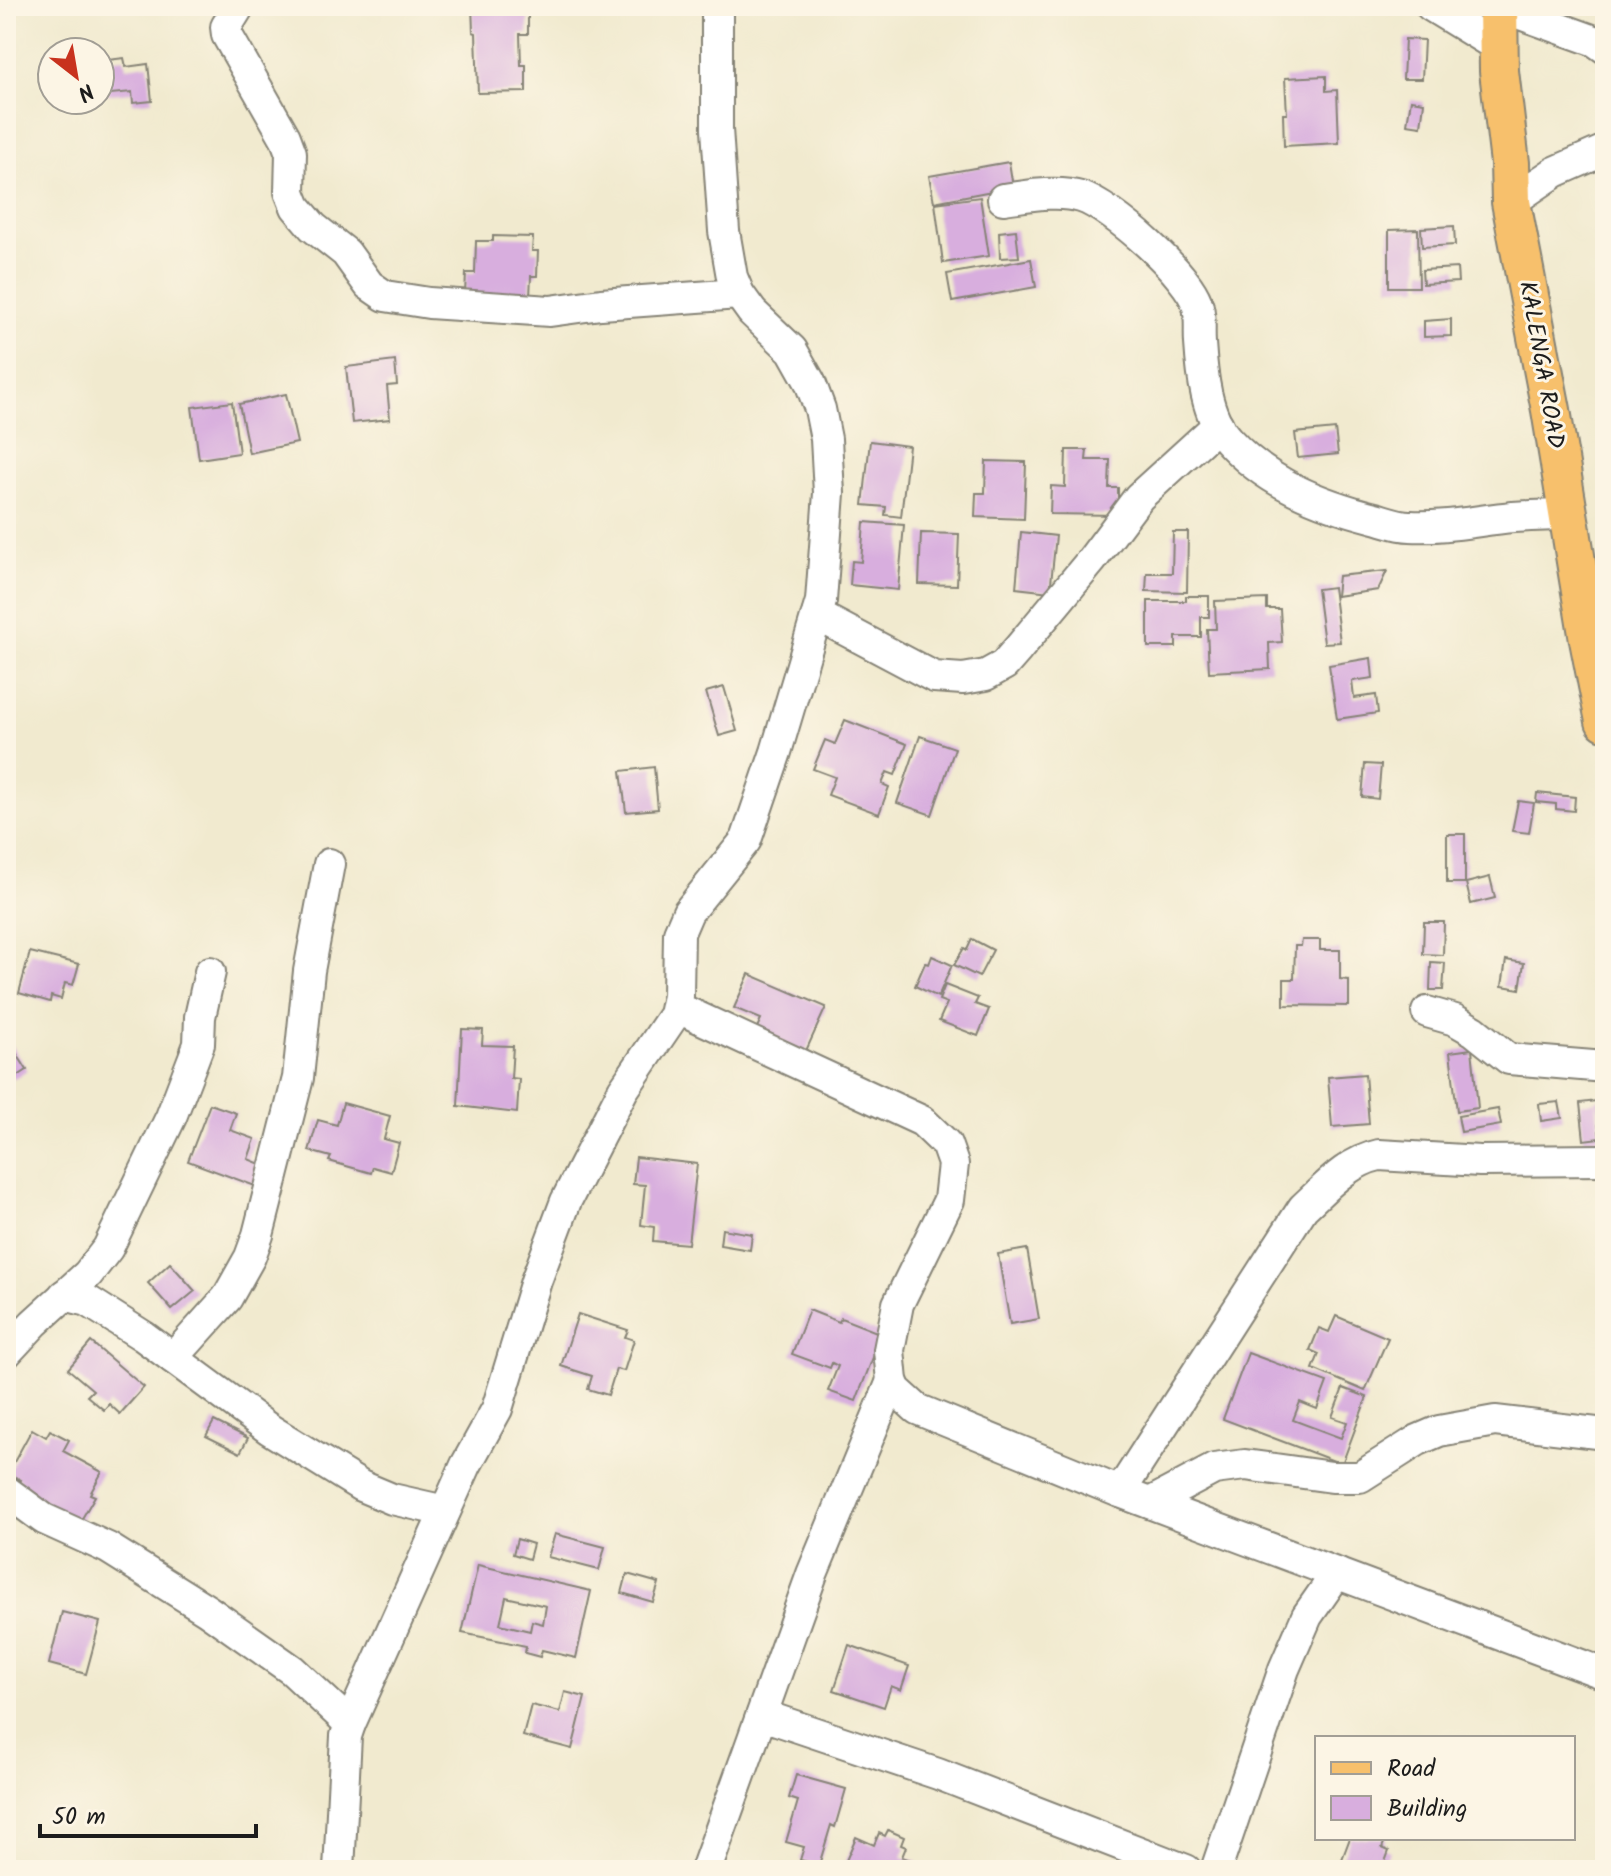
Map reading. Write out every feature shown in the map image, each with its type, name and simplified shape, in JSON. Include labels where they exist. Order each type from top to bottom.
[{"type":"main road","name":"KALENGA ROAD","points":[[1498,6],[1498,47],[1511,202],[1605,721]]},
{"type":"street","points":[[239,6],[226,27],[227,35],[285,137],[291,153],[290,192],[296,207],[313,227],[346,253],[378,293],[429,303],[550,311],[739,294]]},
{"type":"street","points":[[339,1870],[346,1736],[350,1724],[466,1465],[497,1409],[536,1281],[566,1201],[623,1090],[674,1015],[682,923],[746,840],[821,601],[829,493],[826,439],[810,382],[792,350],[752,312],[732,277],[724,231],[717,129],[717,6]]},
{"type":"street","points":[[1431,6],[1498,47]]},
{"type":"street","points":[[1498,6],[1595,41],[1605,48]]},
{"type":"street","points":[[1511,202],[1555,172],[1605,150]]},
{"type":"street","points":[[1003,199],[1053,193],[1081,197],[1104,208],[1167,263],[1186,283],[1198,306],[1200,349],[1208,398],[1218,425],[1244,456],[1294,491],[1336,508],[1407,527],[1567,515]]},
{"type":"street","points":[[817,615],[934,677],[963,679],[986,675],[1004,665],[1011,657],[1091,561],[1139,497],[1218,425]]},
{"type":"street","points":[[173,1358],[227,1298],[250,1257],[258,1235],[298,1078],[309,971],[329,864]]},
{"type":"street","points":[[6,1353],[88,1274],[108,1248],[171,1117],[199,1044],[200,1017],[210,972]]},
{"type":"street","points":[[676,1007],[922,1121],[946,1144],[953,1164],[949,1200],[898,1304],[889,1350],[892,1381],[812,1574],[706,1870]]},
{"type":"street","points":[[1427,1012],[1465,1025],[1509,1059],[1605,1067]]},
{"type":"street","points":[[1120,1492],[1303,1208],[1343,1171],[1379,1155],[1480,1161],[1605,1160]]},
{"type":"street","points":[[64,1295],[88,1301],[173,1358],[269,1429],[361,1486],[392,1499],[445,1511]]},
{"type":"street","points":[[892,1381],[904,1399],[917,1409],[1120,1492],[1605,1674]]},
{"type":"street","points":[[1150,1503],[1214,1469],[1245,1465],[1332,1477],[1360,1477],[1418,1440],[1439,1431],[1495,1421],[1605,1434]]},
{"type":"street","points":[[6,1491],[44,1519],[108,1548],[207,1610],[292,1670],[350,1724]]},
{"type":"street","points":[[1216,1870],[1284,1669],[1307,1616],[1337,1573]]},
{"type":"street","points":[[762,1715],[938,1774],[1186,1870]]},
{"type":"building","points":[[472,6],[528,6],[528,34],[520,34],[521,65],[526,65],[526,92],[478,93]]},
{"type":"building","points":[[1405,39],[1424,40],[1422,79],[1403,79]]},
{"type":"building","points":[[124,58],[126,67],[148,64],[152,101],[133,103],[132,92],[116,94],[116,59]]},
{"type":"building","points":[[1326,76],[1326,91],[1337,90],[1339,143],[1284,146],[1283,114],[1287,114],[1285,78]]},
{"type":"building","points":[[1411,100],[1424,102],[1421,126],[1407,124]]},
{"type":"building","points":[[1009,162],[1013,187],[934,202],[929,176]]},
{"type":"building","points":[[980,197],[989,256],[943,263],[935,203]]},
{"type":"building","points":[[1454,226],[1455,245],[1422,247],[1421,228]]},
{"type":"building","points":[[1418,229],[1419,287],[1389,287],[1389,230]]},
{"type":"building","points":[[1016,230],[1019,257],[1000,258],[999,232]]},
{"type":"building","points":[[493,236],[533,237],[532,251],[538,251],[537,276],[531,276],[530,297],[465,294],[466,273],[475,273],[476,241],[493,241]]},
{"type":"building","points":[[1031,259],[1036,287],[952,302],[947,274]]},
{"type":"building","points":[[1457,268],[1458,282],[1423,284],[1422,270]]},
{"type":"building","points":[[1451,319],[1451,336],[1424,337],[1424,321]]},
{"type":"building","points":[[395,361],[397,385],[387,386],[390,419],[352,423],[346,367]]},
{"type":"building","points":[[286,394],[297,443],[249,453],[239,404]]},
{"type":"building","points":[[232,402],[239,453],[199,459],[192,407]]},
{"type":"building","points":[[1335,429],[1338,454],[1298,458],[1295,433]]},
{"type":"building","points":[[870,441],[909,446],[901,517],[885,515],[886,507],[863,505]]},
{"type":"building","points":[[1066,450],[1087,450],[1086,460],[1110,460],[1109,488],[1118,488],[1118,515],[1050,514],[1051,486],[1065,487]]},
{"type":"building","points":[[986,461],[1026,462],[1024,519],[975,517],[976,493],[985,493]]},
{"type":"building","points":[[864,522],[904,525],[898,590],[850,585],[852,561],[861,562]]},
{"type":"building","points":[[1021,532],[1056,536],[1050,592],[1016,588]]},
{"type":"building","points":[[1173,532],[1188,532],[1187,592],[1146,591],[1147,573],[1172,573]]},
{"type":"building","points":[[921,533],[959,534],[957,585],[919,584]]},
{"type":"building","points":[[1387,571],[1378,590],[1336,596],[1338,576]]},
{"type":"building","points":[[1333,587],[1340,642],[1324,643],[1317,589]]},
{"type":"building","points":[[1186,596],[1209,596],[1209,617],[1201,617],[1201,637],[1176,637],[1176,647],[1148,647],[1148,601],[1186,601]]},
{"type":"building","points":[[1267,599],[1267,609],[1280,609],[1282,642],[1269,643],[1270,669],[1209,672],[1207,629],[1216,629],[1215,601]]},
{"type":"building","points":[[1371,658],[1373,678],[1352,681],[1354,698],[1376,695],[1378,713],[1337,719],[1329,665]]},
{"type":"building","points":[[724,687],[737,731],[719,736],[706,692]]},
{"type":"building","points":[[845,720],[907,744],[895,775],[887,772],[882,784],[889,787],[879,814],[828,795],[835,777],[813,769],[825,740],[835,744]]},
{"type":"building","points":[[920,736],[955,748],[932,815],[897,803]]},
{"type":"building","points":[[1365,764],[1381,765],[1378,799],[1362,797]]},
{"type":"building","points":[[654,767],[658,809],[626,812],[621,771]]},
{"type":"building","points":[[1537,793],[1575,797],[1574,811],[1556,809],[1556,804],[1536,802]]},
{"type":"building","points":[[1518,801],[1534,803],[1529,833],[1512,831]]},
{"type":"building","points":[[1447,834],[1465,834],[1465,883],[1447,883]]},
{"type":"building","points":[[1490,877],[1495,898],[1471,904],[1466,883]]},
{"type":"building","points":[[1424,922],[1444,922],[1443,955],[1423,954]]},
{"type":"building","points":[[972,939],[993,950],[979,977],[954,965]]},
{"type":"building","points":[[1302,940],[1320,940],[1320,950],[1340,950],[1340,979],[1349,980],[1349,1006],[1284,1005],[1284,979],[1294,979],[1295,946],[1301,946]]},
{"type":"building","points":[[30,952],[79,964],[73,985],[65,983],[61,999],[51,996],[50,1002],[19,993]]},
{"type":"building","points":[[932,956],[952,965],[938,997],[915,986],[925,963],[929,964]]},
{"type":"building","points":[[1506,960],[1524,963],[1520,989],[1502,986]]},
{"type":"building","points":[[1431,962],[1445,963],[1443,990],[1430,990]]},
{"type":"building","points":[[749,974],[826,1007],[805,1053],[755,1032],[761,1019],[734,1008]]},
{"type":"building","points":[[945,985],[978,998],[975,1004],[989,1009],[978,1036],[939,1021],[947,1003],[939,1000]]},
{"type":"building","points":[[462,1029],[483,1030],[482,1045],[513,1046],[511,1078],[519,1079],[517,1113],[458,1106]]},
{"type":"building","points":[[6,1037],[27,1070],[13,1079],[6,1068]]},
{"type":"building","points":[[1472,1049],[1478,1108],[1457,1111],[1450,1052]]},
{"type":"building","points":[[1365,1074],[1369,1124],[1332,1127],[1328,1077]]},
{"type":"building","points":[[1605,1097],[1605,1124],[1604,1125],[1596,1100]]},
{"type":"building","points":[[1596,1101],[1600,1138],[1584,1140],[1580,1103]]},
{"type":"building","points":[[1559,1102],[1562,1118],[1541,1121],[1539,1104]]},
{"type":"building","points":[[343,1103],[390,1116],[384,1139],[399,1143],[391,1172],[373,1167],[371,1173],[329,1161],[331,1157],[309,1151],[318,1120],[337,1125]]},
{"type":"building","points":[[210,1104],[236,1113],[230,1130],[255,1139],[248,1159],[263,1165],[255,1186],[188,1161]]},
{"type":"building","points":[[1498,1109],[1501,1125],[1461,1132],[1458,1116]]},
{"type":"building","points":[[636,1157],[697,1164],[688,1244],[653,1241],[654,1227],[641,1225],[645,1185],[633,1184]]},
{"type":"building","points":[[722,1229],[752,1234],[750,1250],[720,1245]]},
{"type":"building","points":[[1027,1249],[1039,1319],[1010,1324],[998,1254]]},
{"type":"building","points":[[170,1263],[195,1291],[172,1310],[148,1283]]},
{"type":"building","points":[[809,1310],[882,1334],[856,1401],[828,1391],[838,1366],[832,1363],[830,1368],[792,1354]]},
{"type":"building","points":[[578,1314],[628,1330],[625,1337],[634,1340],[624,1371],[616,1369],[608,1395],[588,1389],[592,1376],[561,1366]]},
{"type":"building","points":[[1336,1316],[1388,1338],[1365,1391],[1313,1369],[1319,1354],[1310,1350],[1319,1328],[1329,1332]]},
{"type":"building","points":[[91,1342],[144,1387],[120,1414],[109,1404],[104,1410],[87,1396],[93,1390],[68,1369]]},
{"type":"building","points":[[1248,1353],[1327,1382],[1317,1409],[1300,1402],[1293,1420],[1341,1438],[1347,1422],[1332,1417],[1343,1388],[1367,1397],[1342,1464],[1223,1419]]},
{"type":"building","points":[[214,1421],[248,1438],[240,1453],[206,1436]]},
{"type":"building","points":[[32,1429],[46,1437],[50,1430],[69,1440],[63,1451],[102,1472],[90,1494],[95,1496],[80,1522],[17,1488],[21,1480],[8,1473]]},
{"type":"building","points":[[555,1534],[605,1547],[599,1570],[548,1557]]},
{"type":"building","points":[[517,1539],[533,1544],[529,1559],[513,1554]]},
{"type":"building","points":[[478,1565],[591,1591],[576,1658],[542,1650],[540,1657],[525,1653],[526,1646],[462,1633]],"holes":[[[506,1597],[546,1606],[543,1624],[532,1621],[530,1631],[500,1624]]]},
{"type":"building","points":[[627,1574],[659,1583],[653,1602],[622,1593]]},
{"type":"building","points":[[62,1612],[100,1622],[86,1674],[49,1664]]},
{"type":"building","points":[[849,1645],[909,1666],[901,1690],[891,1686],[884,1707],[834,1690]]},
{"type":"building","points":[[565,1692],[585,1697],[572,1749],[523,1736],[531,1705],[560,1712]]},
{"type":"building","points":[[796,1775],[846,1789],[819,1865],[800,1860],[804,1847],[786,1842],[798,1801],[789,1798]]},
{"type":"building","points":[[888,1830],[904,1837],[901,1845],[906,1847],[902,1857],[917,1862],[914,1870],[842,1870],[856,1837],[874,1845],[879,1833],[885,1836]]},
{"type":"building","points":[[1349,1840],[1385,1840],[1382,1848],[1389,1851],[1385,1862],[1396,1866],[1395,1870],[1338,1870]]}]
